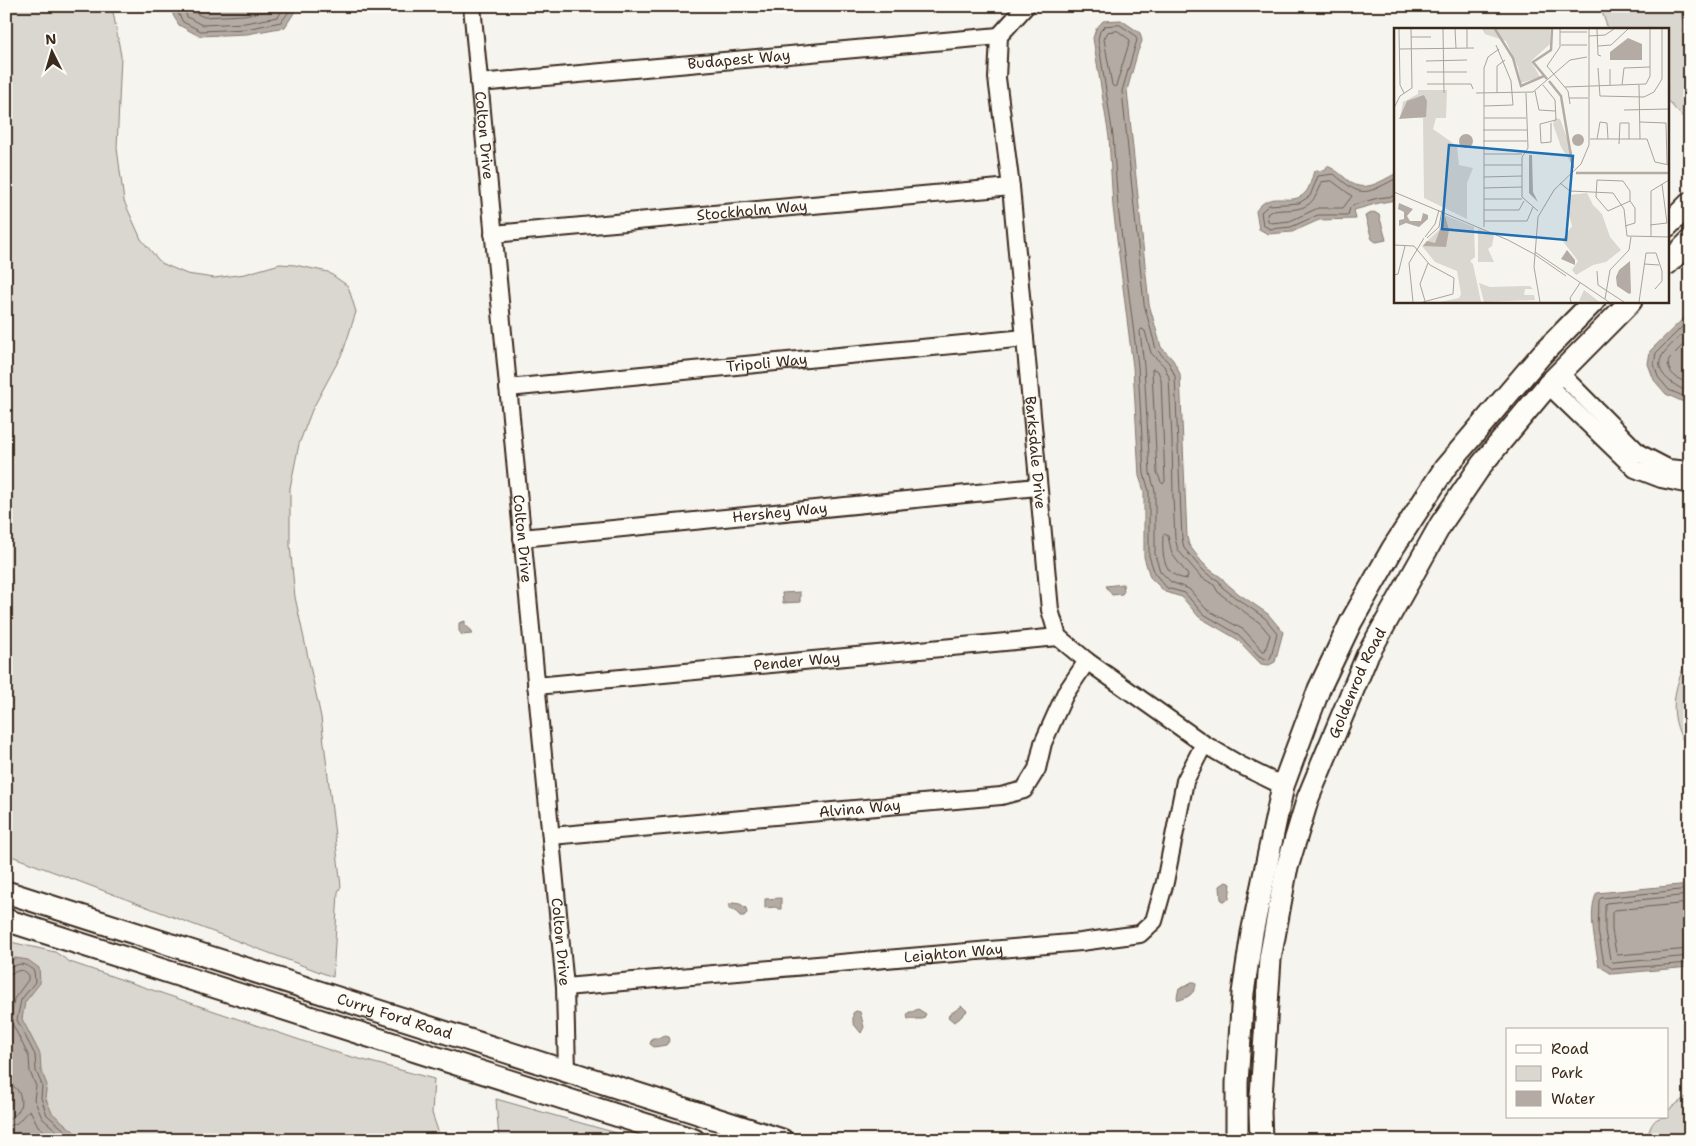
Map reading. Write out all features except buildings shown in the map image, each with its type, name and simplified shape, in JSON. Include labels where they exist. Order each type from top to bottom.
[{"type":"main road","points":[[1668,225],[1690,203]]},
{"type":"main road","points":[[1668,263],[1690,241]]},
{"type":"main road","name":"Goldenrod Road","points":[[1261,1140],[1260,1112],[1270,959],[1286,870],[1308,798],[1367,656],[1441,524],[1470,480],[1510,429],[1554,379],[1630,302]]},
{"type":"main road","points":[[1554,379],[1554,356],[1577,329],[1588,307]]},
{"type":"main road","name":"Goldenrod Road","points":[[1237,1140],[1237,1083],[1243,993],[1252,933],[1283,786],[1319,689],[1360,606],[1393,548],[1445,468],[1542,354],[1588,307]]},
{"type":"main road","points":[[1510,429],[1542,354]]},
{"type":"main road","points":[[1319,689],[1310,745],[1310,757],[1321,767]]},
{"type":"main road","points":[[1283,786],[1293,804],[1286,841],[1286,870]]},
{"type":"main road","name":"Curry Ford Road","points":[[6,892],[782,1140]]},
{"type":"main road","name":"Curry Ford Road","points":[[6,920],[694,1140]]},
{"type":"main road","points":[[270,1004],[301,1004],[532,1077],[551,1077],[567,1072]]},
{"type":"main road","points":[[575,1102],[585,1091],[592,1090],[752,1140]]},
{"type":"street","name":"Colton Drive","points":[[472,6],[565,987],[567,1072]]},
{"type":"street","points":[[999,36],[1026,6]]},
{"type":"street","name":"Budapest Way","points":[[479,83],[999,36]]},
{"type":"street","name":"Barksdale Drive","points":[[999,36],[997,78],[1011,187],[1050,610],[1058,637]]},
{"type":"street","name":"Stockholm Way","points":[[493,234],[1011,187]]},
{"type":"street","name":"Tripoli Way","points":[[508,388],[1025,338]]},
{"type":"street","points":[[1554,379],[1638,453],[1668,468],[1690,470]]},
{"type":"street","points":[[1554,379],[1635,469],[1661,479],[1690,485]]},
{"type":"street","name":"Hershey Way","points":[[522,538],[1038,487]]},
{"type":"street","points":[[1058,637],[1087,661],[1204,744],[1240,765],[1283,786]]},
{"type":"street","name":"Pender Way","points":[[536,686],[1058,637]]},
{"type":"street","name":"Alvina Way","points":[[551,836],[1001,796],[1024,790],[1037,769],[1043,743],[1065,694],[1087,661]]},
{"type":"street","name":"Leighton Way","points":[[565,987],[1082,942],[1140,934],[1154,920],[1165,882],[1185,781],[1204,744]]},
{"type":"green space","points":[[6,6],[112,6],[121,56],[117,148],[124,201],[141,239],[161,263],[187,274],[214,278],[245,274],[280,264],[295,265],[328,272],[348,286],[356,312],[343,352],[312,410],[299,444],[290,488],[290,545],[295,597],[321,717],[341,886],[338,892],[333,977],[6,854]]},
{"type":"green space","points":[[1600,6],[1684,6],[1690,61],[1690,125],[1668,101],[1668,28],[1608,28]]},
{"type":"green space","points":[[1690,523],[1690,556],[1686,548],[1685,539]]},
{"type":"green space","points":[[1690,654],[1690,752],[1677,727],[1674,703],[1679,679]]},
{"type":"green space","points":[[6,941],[55,952],[70,962],[341,1054],[434,1079],[432,1113],[441,1140],[6,1140]]},
{"type":"green space","points":[[1690,1094],[1690,1140],[1645,1140],[1655,1121],[1660,1118],[1668,1118],[1668,1110]]},
{"type":"green space","points":[[496,1099],[641,1140],[499,1140]]},
{"type":"water","points":[[173,6],[292,6],[294,13],[285,27],[247,34],[199,36],[179,25],[173,15]]},
{"type":"water","points":[[1121,20],[1140,33],[1142,41],[1127,90],[1149,304],[1161,347],[1173,360],[1180,374],[1187,537],[1189,545],[1209,569],[1239,594],[1268,614],[1283,632],[1275,662],[1269,665],[1261,664],[1237,639],[1199,617],[1182,597],[1165,592],[1150,577],[1144,557],[1144,491],[1139,476],[1133,367],[1113,207],[1109,137],[1093,38],[1096,29],[1103,21]]},
{"type":"water","points":[[1327,166],[1350,182],[1361,186],[1379,183],[1394,175],[1394,200],[1354,210],[1356,219],[1319,220],[1292,232],[1268,234],[1259,229],[1256,211],[1262,204],[1274,199],[1294,199],[1299,197],[1308,188],[1314,171],[1326,170]]},
{"type":"water","points":[[1374,212],[1379,215],[1386,240],[1376,242],[1372,239],[1365,216]]},
{"type":"water","points":[[1690,312],[1690,405],[1666,394],[1654,380],[1648,364],[1650,351]]},
{"type":"water","points":[[1123,584],[1124,591],[1122,594],[1112,595],[1106,586]]},
{"type":"water","points":[[800,592],[800,602],[783,603],[782,593]]},
{"type":"water","points":[[465,621],[465,625],[472,631],[472,634],[462,635],[459,631],[459,623]]},
{"type":"water","points":[[1226,882],[1231,884],[1229,899],[1223,901],[1221,899],[1220,886]]},
{"type":"water","points":[[1690,884],[1690,967],[1612,974],[1599,966],[1592,919],[1597,893]]},
{"type":"water","points":[[781,898],[781,909],[776,907],[765,908],[765,899]]},
{"type":"water","points":[[733,903],[740,904],[746,908],[747,913],[744,916],[740,916],[729,908],[729,905]]},
{"type":"water","points":[[15,958],[28,960],[39,968],[40,983],[25,1002],[22,1019],[40,1054],[41,1070],[47,1085],[45,1097],[52,1113],[84,1140],[6,1140],[6,1118],[10,1102],[7,1086],[9,1063],[6,1044],[6,964]]},
{"type":"water","points":[[1191,982],[1196,984],[1192,993],[1178,1000],[1179,988],[1187,986]]},
{"type":"water","points":[[962,1006],[967,1011],[954,1022],[948,1017]]},
{"type":"water","points":[[918,1009],[926,1014],[923,1019],[908,1019],[907,1015],[909,1012]]},
{"type":"water","points":[[856,1011],[860,1012],[864,1027],[861,1033],[853,1023],[853,1013]]},
{"type":"water","points":[[669,1037],[670,1040],[666,1045],[654,1047],[650,1044],[652,1038]]},
{"type":"waterway","points":[[1683,6],[1690,120]]}]
